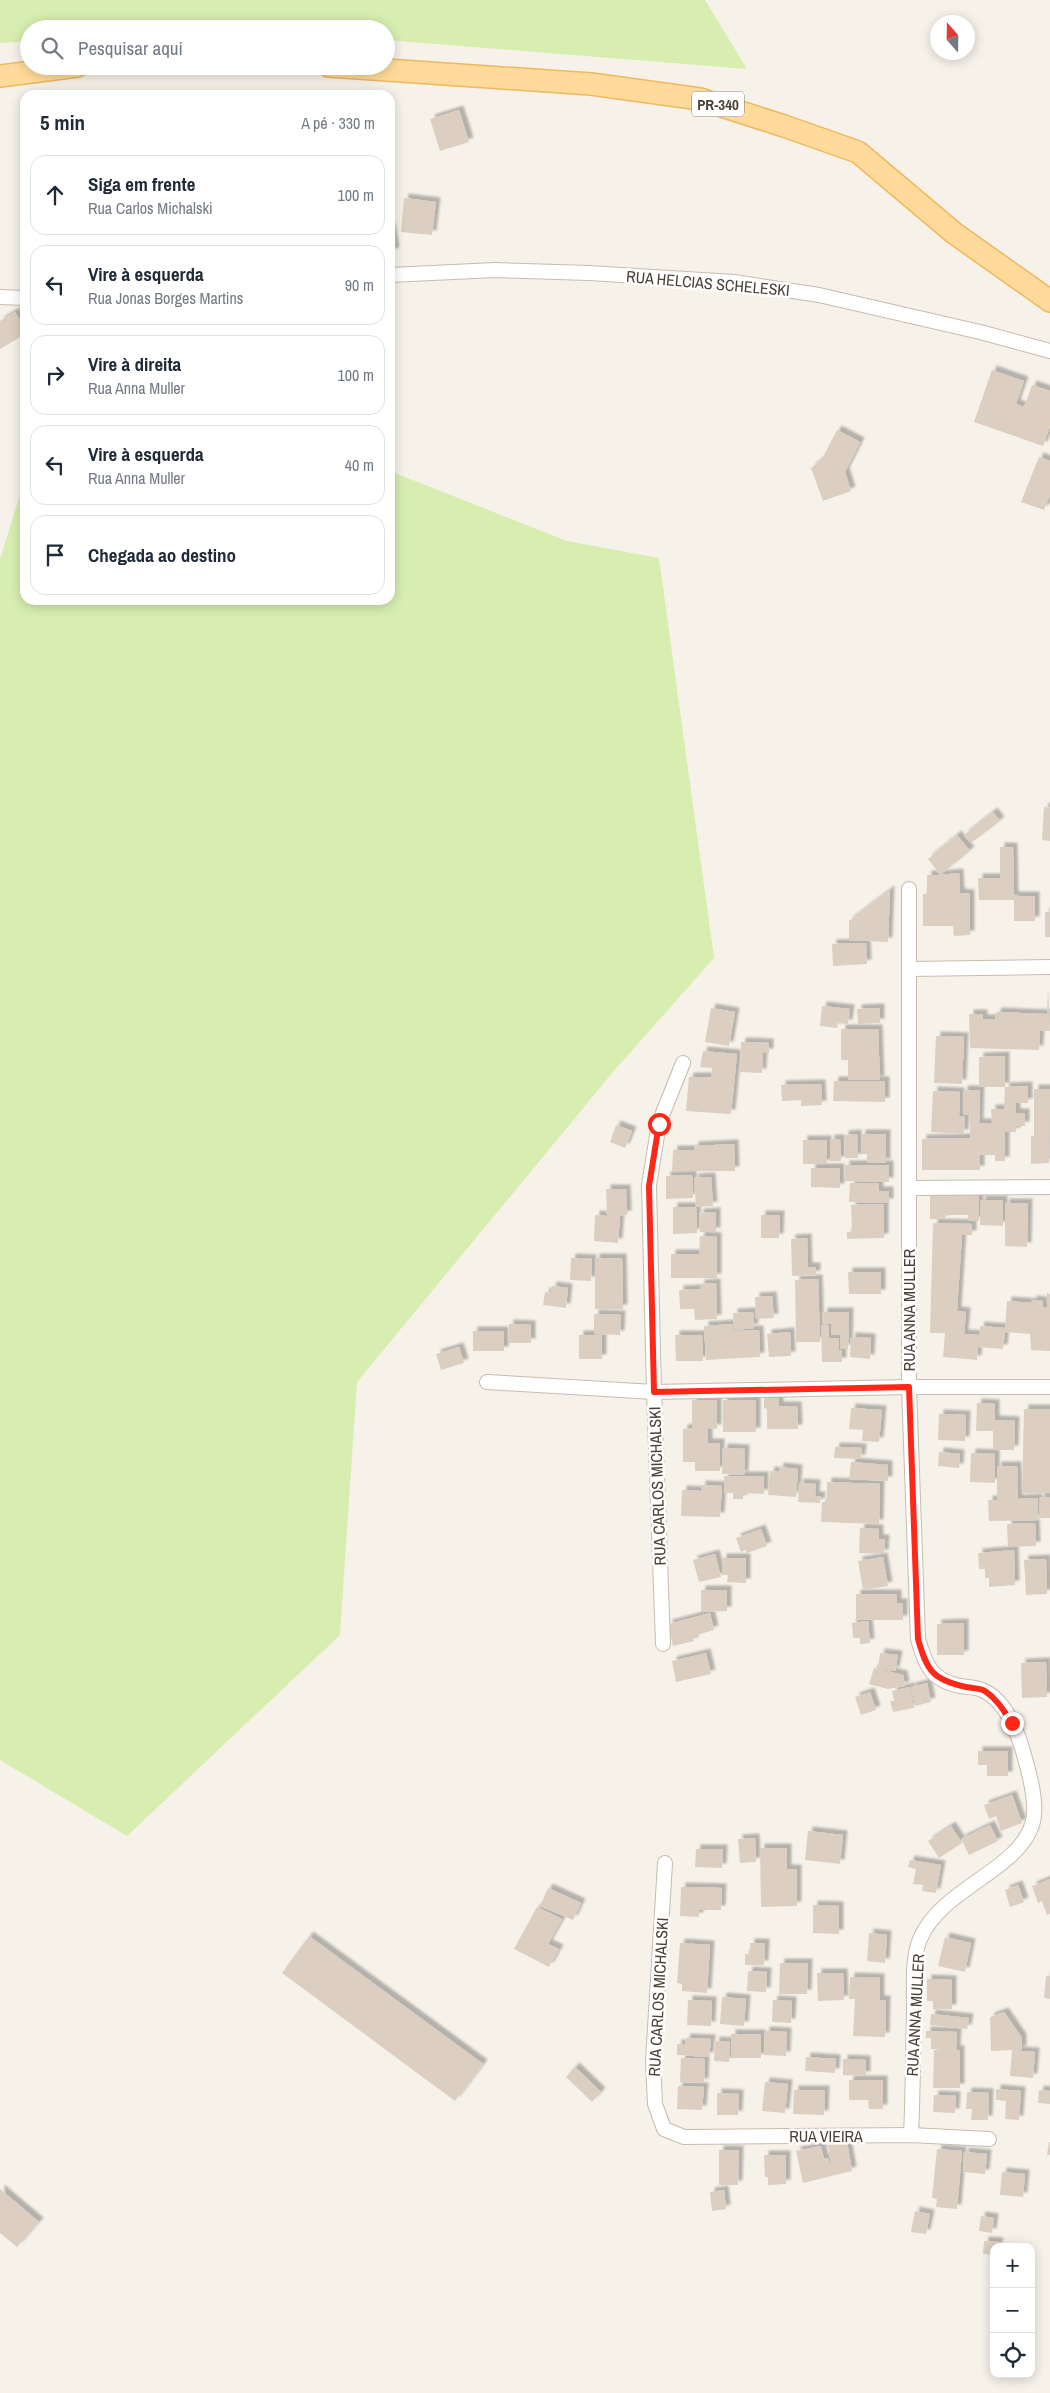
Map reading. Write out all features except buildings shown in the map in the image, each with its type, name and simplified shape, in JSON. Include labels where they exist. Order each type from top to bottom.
[{"type":"main road","name":"PR-340","points":[[395,71],[601,85],[700,99],[784,126],[858,152],[954,233],[1050,300]]},
{"type":"main road","points":[[0,76],[20,73]]},
{"type":"street","name":"RUA HELCIAS SCHELESKI","points":[[395,275],[495,270],[589,273],[734,282],[819,295],[980,332],[1050,351]]},
{"type":"street","points":[[0,297],[20,298]]},
{"type":"street","name":"RUA ANNA MULLER","points":[[908,889],[909,1387],[918,1639],[923,1656],[936,1677],[946,1683],[983,1690],[1000,1704],[1012,1723],[1026,1762],[1033,1798],[1032,1825],[1020,1848],[946,1904],[928,1923],[919,1942],[914,1973],[911,2135]]},
{"type":"street","points":[[909,969],[1050,967]]},
{"type":"street","name":"RUA CARLOS MICHALSKI","points":[[663,1644],[649,1186],[659,1124],[683,1063]]},
{"type":"street","points":[[909,1188],[1050,1187]]},
{"type":"street","points":[[487,1382],[654,1392],[909,1387],[1050,1387]]},
{"type":"street","name":"RUA CARLOS MICHALSKI","points":[[664,2129],[655,2104],[653,2062],[665,1863]]},
{"type":"street","name":"RUA VIEIRA","points":[[664,2129],[684,2137],[911,2135],[989,2139]]},
{"type":"green space","points":[[0,0],[705,0],[747,69],[395,41],[395,20],[20,20],[20,42],[0,43]]},
{"type":"green space","points":[[395,473],[567,541],[659,558],[714,958],[613,1072],[357,1382],[340,1635],[127,1836],[0,1760],[0,559],[20,495],[20,605],[395,605]]},
{"type":"route","points":[[659,1124],[649,1186],[654,1392],[909,1387],[918,1639],[923,1656],[936,1677],[946,1683],[983,1690],[1000,1704],[1012,1723]]}]
